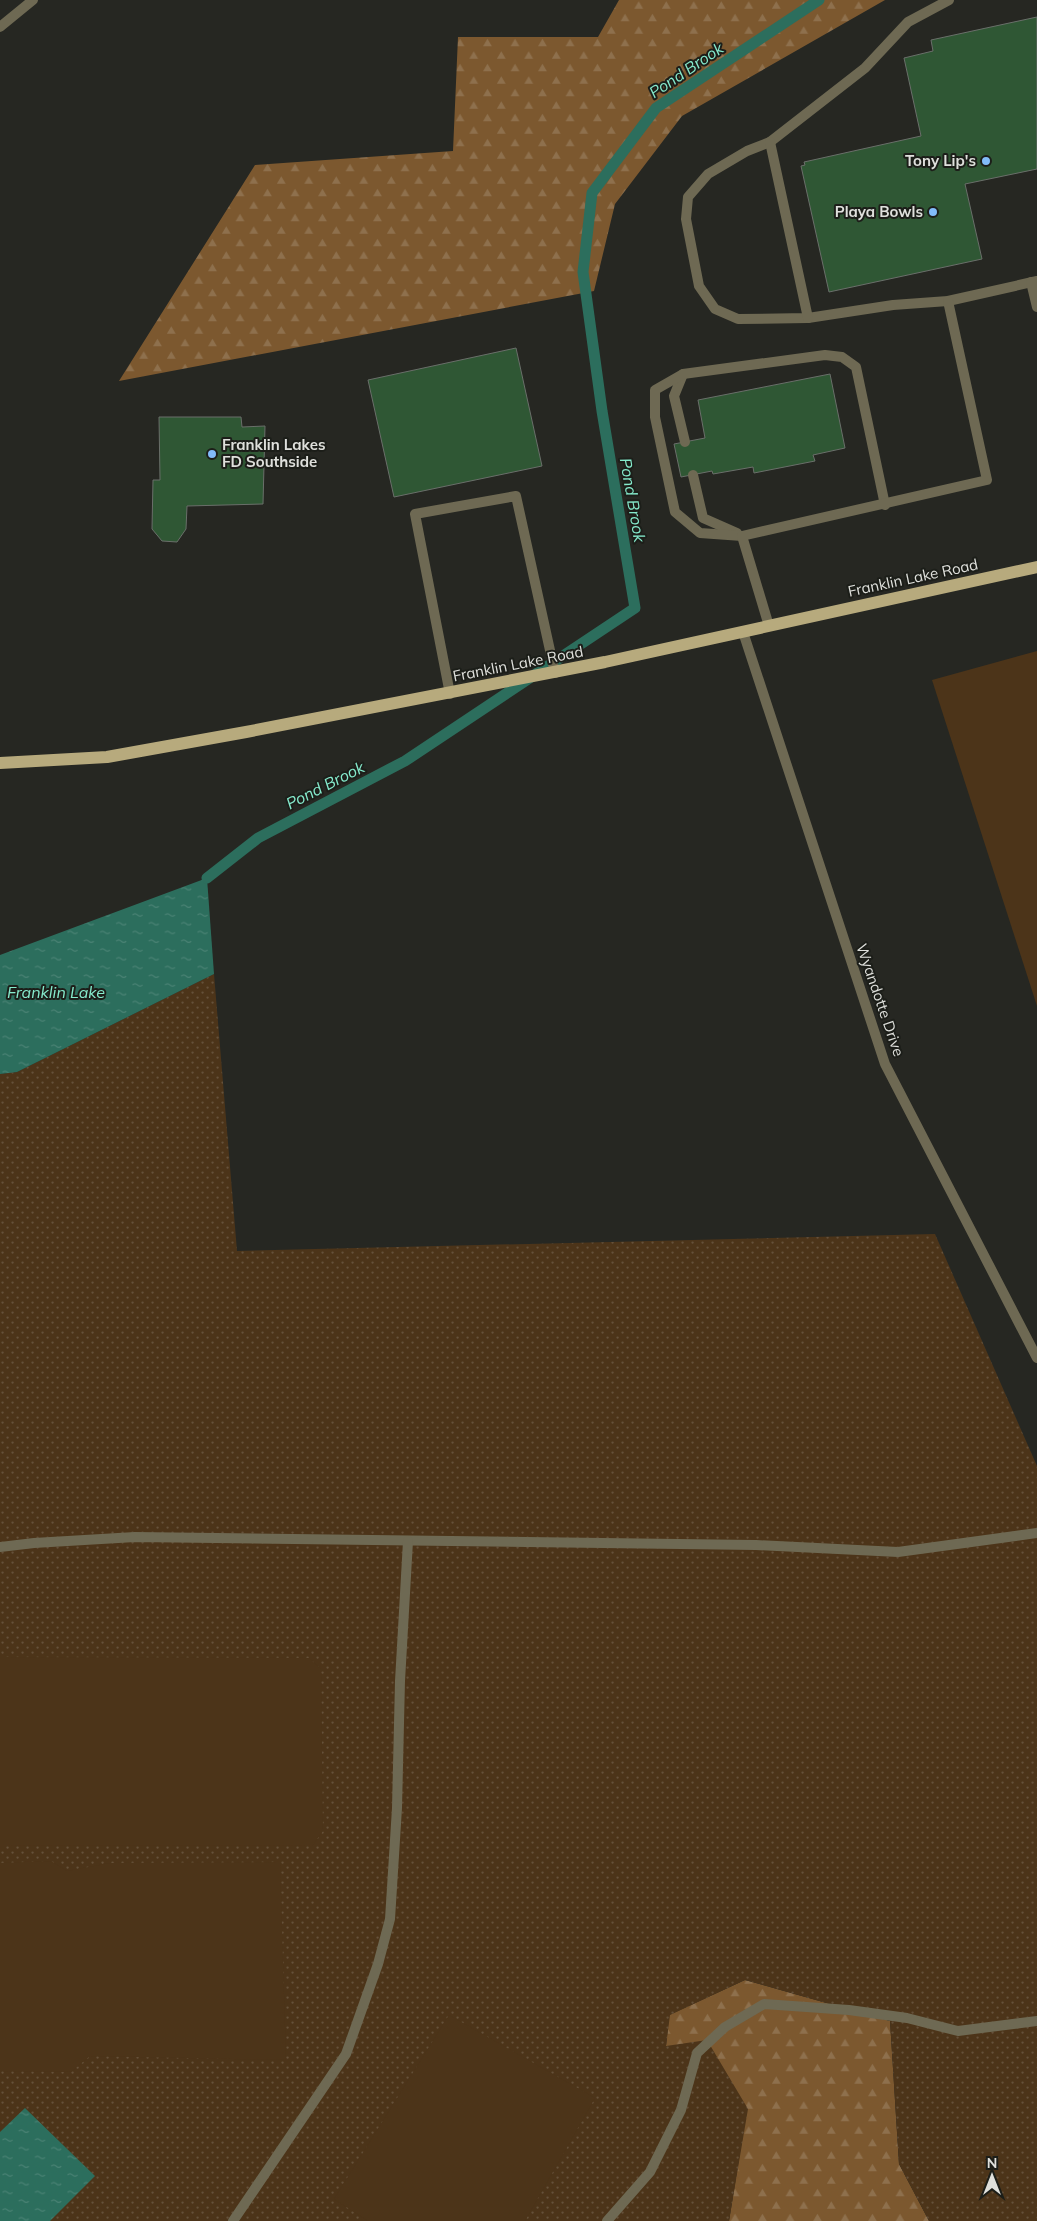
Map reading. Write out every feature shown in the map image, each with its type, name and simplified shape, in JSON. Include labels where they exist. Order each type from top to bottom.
[{"type":"main road","name":"Franklin Lake Road","points":[[0,763],[107,756],[450,694],[555,673],[1037,567]]},
{"type":"street","points":[[0,27],[33,0]]},
{"type":"street","points":[[949,0],[908,22],[865,68],[770,142],[747,151],[708,174],[688,197],[686,219],[699,286],[715,309],[738,319],[808,318],[893,305],[948,301],[1034,281],[1037,307]]},
{"type":"street","points":[[770,142],[808,318]]},
{"type":"street","points":[[886,504],[856,367],[842,358],[825,355],[683,374],[655,390],[655,417],[675,512],[700,534],[742,536],[886,504],[987,480],[948,301]]},
{"type":"street","points":[[683,374],[674,396],[685,442]]},
{"type":"street","points":[[693,475],[703,518],[742,536],[769,626]]},
{"type":"street","points":[[450,694],[415,514],[516,496],[555,673]]},
{"type":"street","name":"Wyandotte Drive","points":[[743,632],[885,1064],[1037,1358]]},
{"type":"street","points":[[0,1547],[135,1537],[756,1545],[898,1552],[1037,1533]]},
{"type":"street","points":[[233,2221],[346,2054],[378,1964],[390,1919],[408,1542]]},
{"type":"street","points":[[607,2221],[650,2172],[681,2110],[697,2053],[725,2027],[764,2004],[849,2010],[907,2018],[958,2031],[1037,2021]]},
{"type":"green space","points":[[619,0],[885,0],[682,116],[615,204],[594,291],[119,381],[255,165],[453,151],[458,37],[598,37]]},
{"type":"green space","points":[[745,1980],[890,2021],[899,2164],[929,2221],[729,2221],[747,2109],[666,2046],[669,2015]]},
{"type":"shaded area","points":[[1037,651],[1037,1006],[932,680]]},
{"type":"shaded area","points":[[214,974],[237,1251],[935,1234],[1037,1466],[1037,2221],[929,2221],[899,2164],[890,2021],[745,1980],[670,2015],[666,2046],[707,2040],[748,2109],[729,2221],[0,2221],[0,1074],[17,1072]]},
{"type":"shaded area","points":[[0,1657],[309,1658],[321,1669],[323,1831],[312,1846],[0,1845]]},
{"type":"shaded area","points":[[51,1861],[67,1871],[110,1863],[280,1862],[286,2060],[90,2056],[71,2072],[0,2071],[0,1863]]},
{"type":"shaded area","points":[[449,2015],[595,2098],[525,2221],[368,2221],[334,2199]]},
{"type":"water","name":"Franklin Lake","points":[[207,878],[214,974],[17,1072],[0,1074],[0,955]]},
{"type":"water","points":[[25,2108],[95,2176],[50,2221],[0,2221],[0,2132]]},
{"type":"building","points":[[1037,17],[1037,169],[965,184],[982,259],[829,292],[801,166],[805,165],[804,162],[921,136],[904,58],[933,51],[931,40]]},
{"type":"building","points":[[516,348],[542,466],[394,497],[368,380]]},
{"type":"building","points":[[830,374],[845,448],[813,455],[815,461],[754,473],[753,467],[713,474],[712,471],[681,477],[674,444],[705,438],[698,400]]},
{"type":"building","name":"Franklin Lakes FD Southside","points":[[159,417],[241,417],[242,427],[265,426],[263,504],[187,506],[186,529],[177,542],[162,541],[152,529],[153,480],[160,480]]},
{"type":"waterway","name":"Pond Brook","points":[[207,878],[258,838],[405,761],[635,608],[602,411],[583,272],[592,193],[656,108],[819,0]]},
{"type":"place","name":"Tony Lip's","points":[[986,161]]},
{"type":"place","name":"Playa Bowls","points":[[933,212]]},
{"type":"place","name":"Franklin Lakes FD Southside","points":[[212,454]]}]
